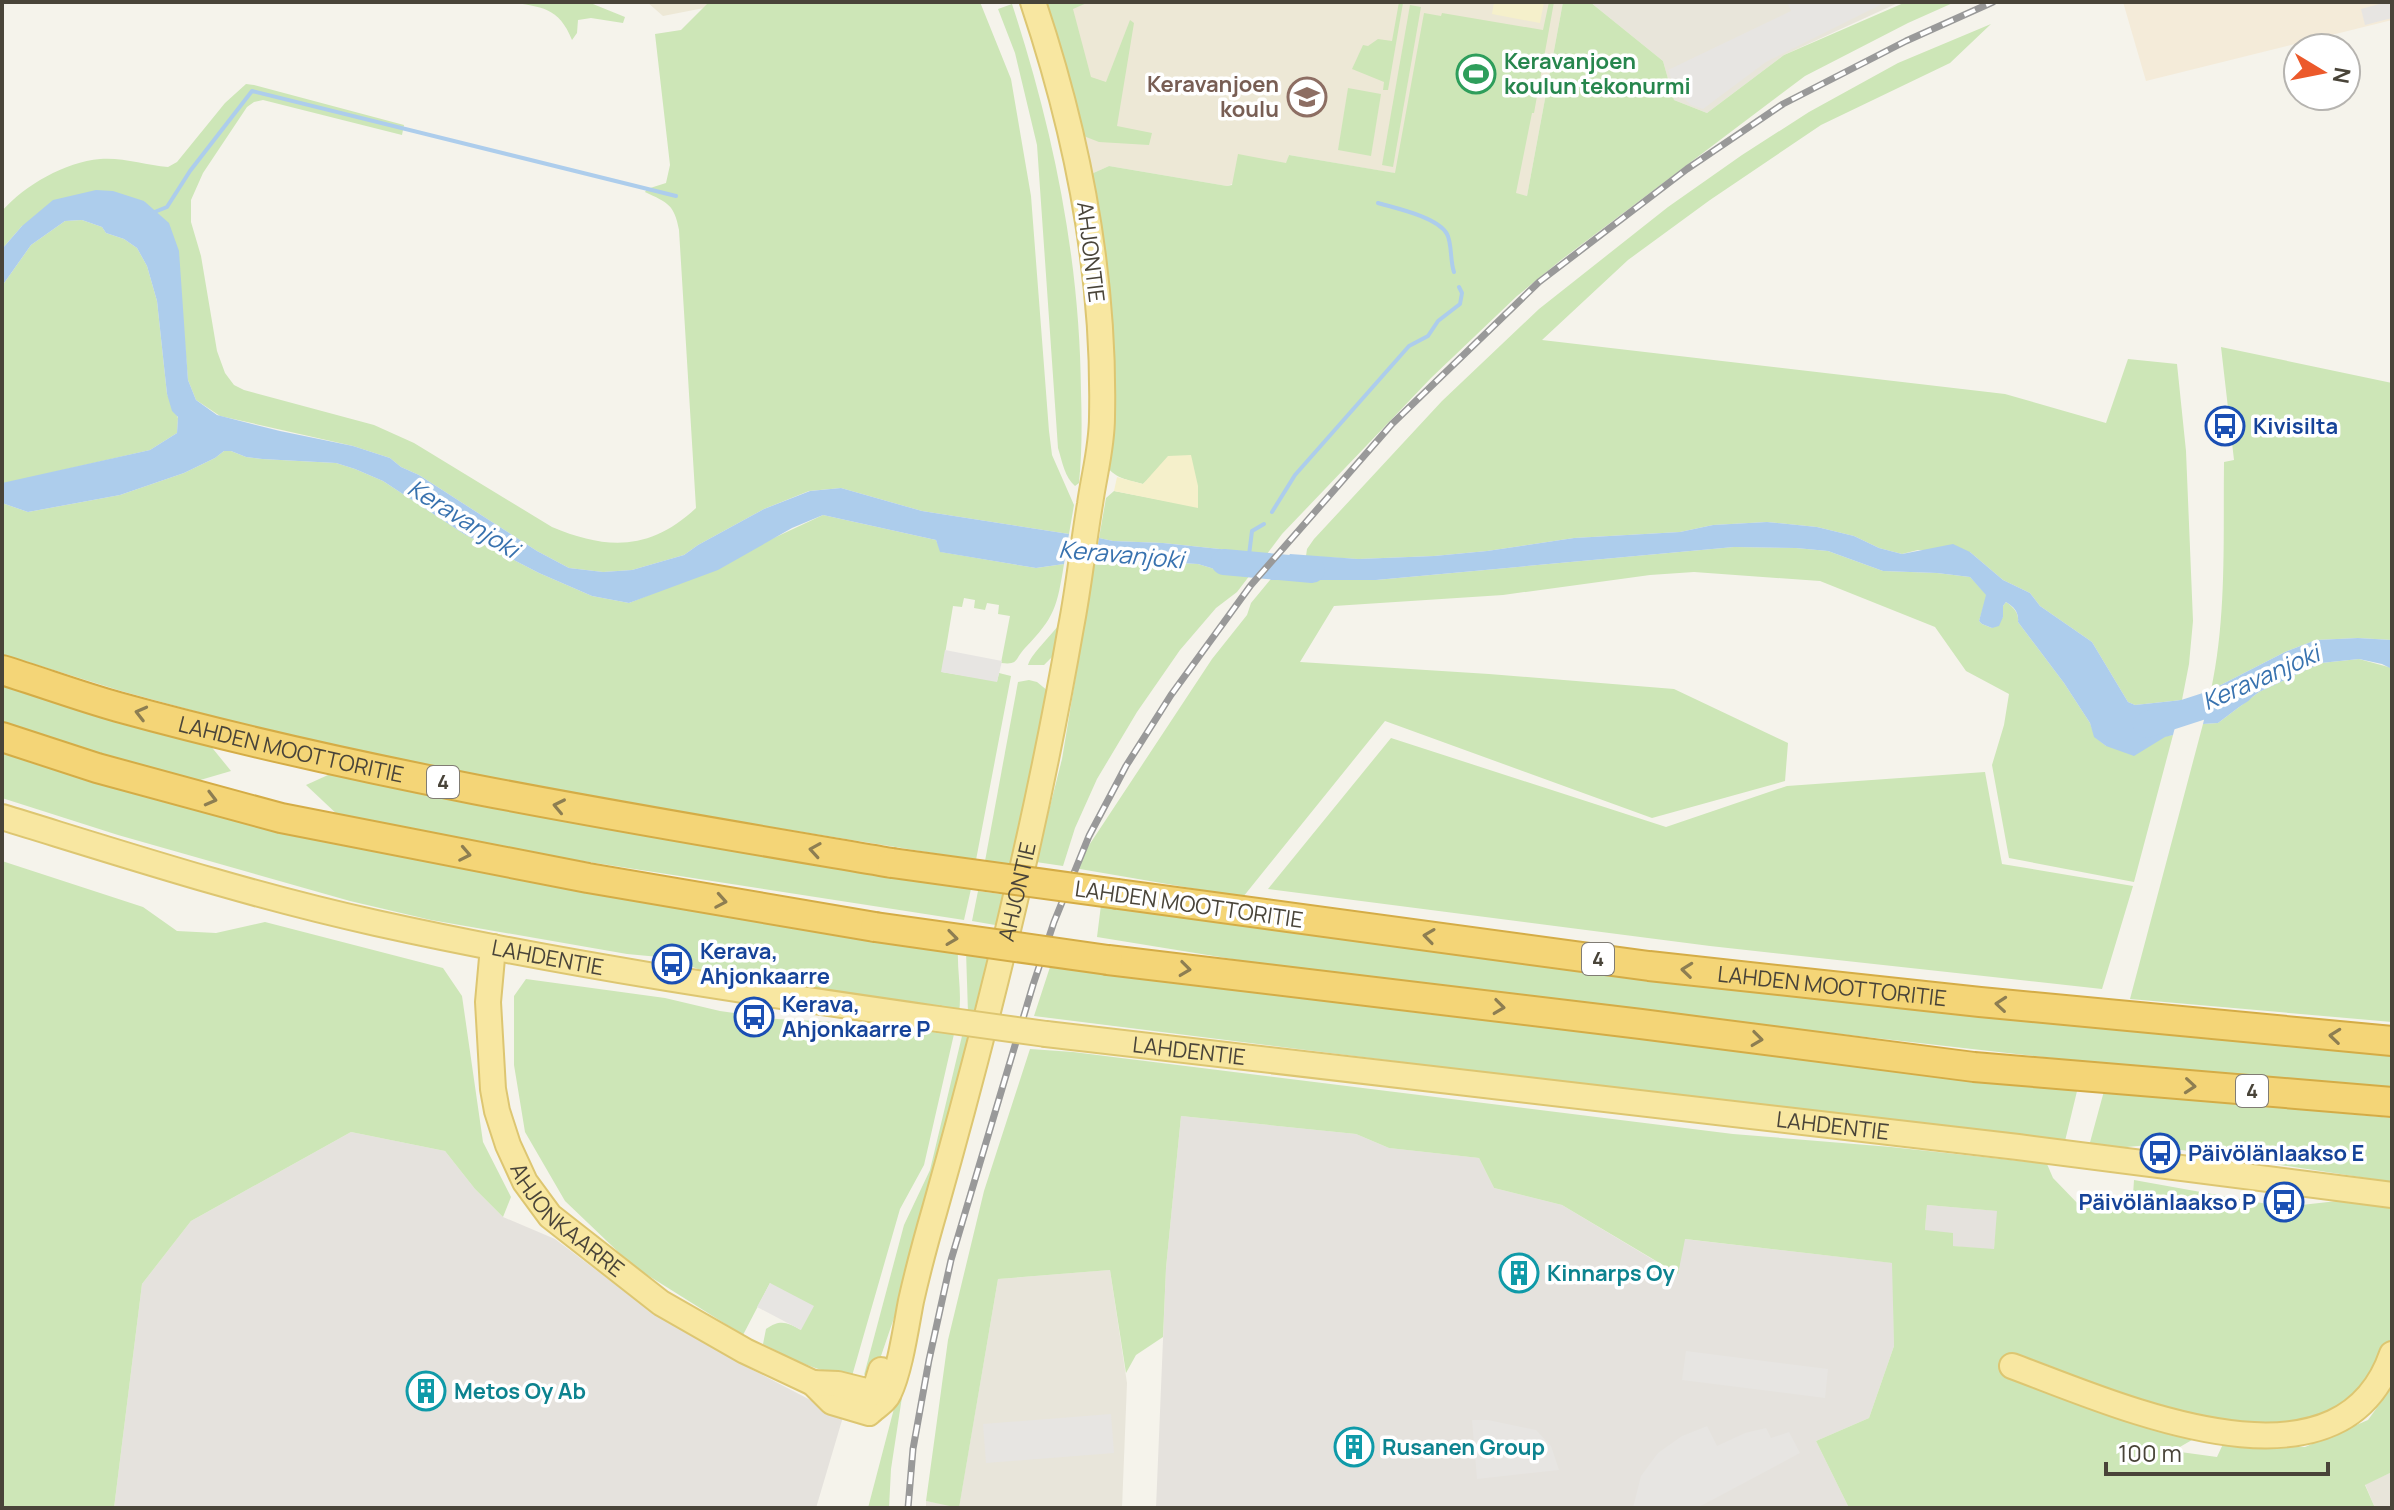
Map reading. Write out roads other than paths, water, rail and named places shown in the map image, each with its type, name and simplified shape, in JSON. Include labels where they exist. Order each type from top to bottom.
[{"type":"highway","name":"LAHDEN MOOTTORITIE","points":[[2,670],[116,706],[297,752],[597,813],[892,863],[1649,966],[2392,1041]]},
{"type":"highway","name":"4","points":[[2,737],[97,768],[281,818],[588,878],[875,927],[1108,960],[1974,1067],[2392,1102]]},
{"type":"main road","name":"AHJONTIE","points":[[1018,2],[1039,68],[1069,192],[1079,260],[1087,329],[1089,508]]},
{"type":"main road","name":"AHJONTIE","points":[[871,1403],[884,1357],[918,1270],[971,1083],[1040,787],[1078,588],[1102,423],[1101,326],[1094,258],[1075,147],[1055,66],[1033,2]]},
{"type":"main road","name":"LAHDENTIE","points":[[2,817],[251,892],[375,923],[670,979],[1046,1034],[2018,1147],[2392,1195]]},
{"type":"main road","name":"AHJONKAARRE","points":[[493,947],[488,1002],[497,1111],[525,1182],[550,1216],[661,1303],[745,1351],[813,1383],[838,1384],[871,1403]]},
{"type":"main road","points":[[2012,1366],[2157,1419],[2209,1430],[2256,1435],[2309,1430],[2350,1413],[2373,1392],[2392,1354]]},
{"type":"water","points":[[96,190],[113,191],[144,201],[169,223],[179,251],[188,380],[196,400],[217,415],[353,446],[390,458],[569,568],[603,572],[632,570],[684,555],[764,509],[810,491],[841,488],[922,511],[1069,534],[1064,564],[1036,568],[940,552],[936,540],[823,515],[792,528],[718,570],[629,603],[592,596],[539,573],[464,534],[383,481],[355,469],[336,463],[246,457],[231,451],[224,451],[184,473],[120,495],[28,512],[2,503],[2,483],[150,450],[177,433],[178,417],[172,411],[167,394],[157,301],[147,266],[137,248],[124,239],[106,233],[102,227],[82,220],[65,221],[31,245],[2,286],[2,249],[22,226],[53,200]]},
{"type":"water","points":[[1767,522],[1817,527],[1854,536],[1879,548],[1902,554],[1953,544],[1970,552],[2003,580],[2030,593],[2040,606],[2092,642],[2128,702],[2135,705],[2182,700],[2173,735],[2134,756],[2106,746],[2094,737],[2090,723],[2064,683],[2018,622],[2014,608],[2006,602],[1999,626],[1992,628],[1979,621],[1986,595],[1970,577],[1883,571],[1828,551],[1734,547],[1376,580],[1270,580],[1290,554],[1358,559],[1434,556],[1574,538],[1680,532],[1713,525]]},
{"type":"water","points":[[1099,538],[1267,554],[1250,575],[1198,564],[1095,561]]},
{"type":"water","points":[[2316,640],[2392,640],[2392,669],[2359,659],[2321,663],[2259,692],[2218,723],[2203,724],[2211,690],[2285,652]]},
{"type":"waterway","points":[[152,213],[167,207],[190,171],[252,91],[676,196]]},
{"type":"waterway","points":[[1378,203],[1416,214],[1442,228],[1449,238],[1454,272]]},
{"type":"waterway","points":[[1272,512],[1295,475],[1409,346],[1428,336],[1438,321],[1460,304],[1462,293],[1459,287]]},
{"type":"waterway","points":[[1249,555],[1252,531],[1264,524]]},
{"type":"waterway","name":"Keravanjoki","points":[[1224,562],[1312,570]]},
{"type":"waterway","name":"Keravanjoki","points":[[2146,725],[2226,699],[2240,691]]},
{"type":"railway","points":[[908,1508],[913,1449],[951,1260],[1033,985],[1054,922],[1089,836],[1126,766],[1171,695],[1251,585],[1392,424],[1539,282],[1687,169],[1783,104],[1906,41],[1993,2]]},
{"type":"place","name":"Keravanjoen koulun tekonurmi","points":[[1476,74]]},
{"type":"place","name":"Keravanjoen koulu","points":[[1307,97]]},
{"type":"place","name":"Kivisilta","points":[[2225,426]]},
{"type":"place","name":"Kerava, Ahjonkaarre","points":[[672,964]]},
{"type":"place","name":"Kerava, Ahjonkaarre P","points":[[754,1017]]},
{"type":"place","name":"Päivölänlaakso E","points":[[2160,1153]]},
{"type":"place","name":"Päivölänlaakso P","points":[[2284,1202]]},
{"type":"place","name":"Kinnarps Oy","points":[[1519,1273]]},
{"type":"place","name":"Metos Oy Ab","points":[[426,1391]]},
{"type":"place","name":"Rusanen Group","points":[[1354,1447]]}]
